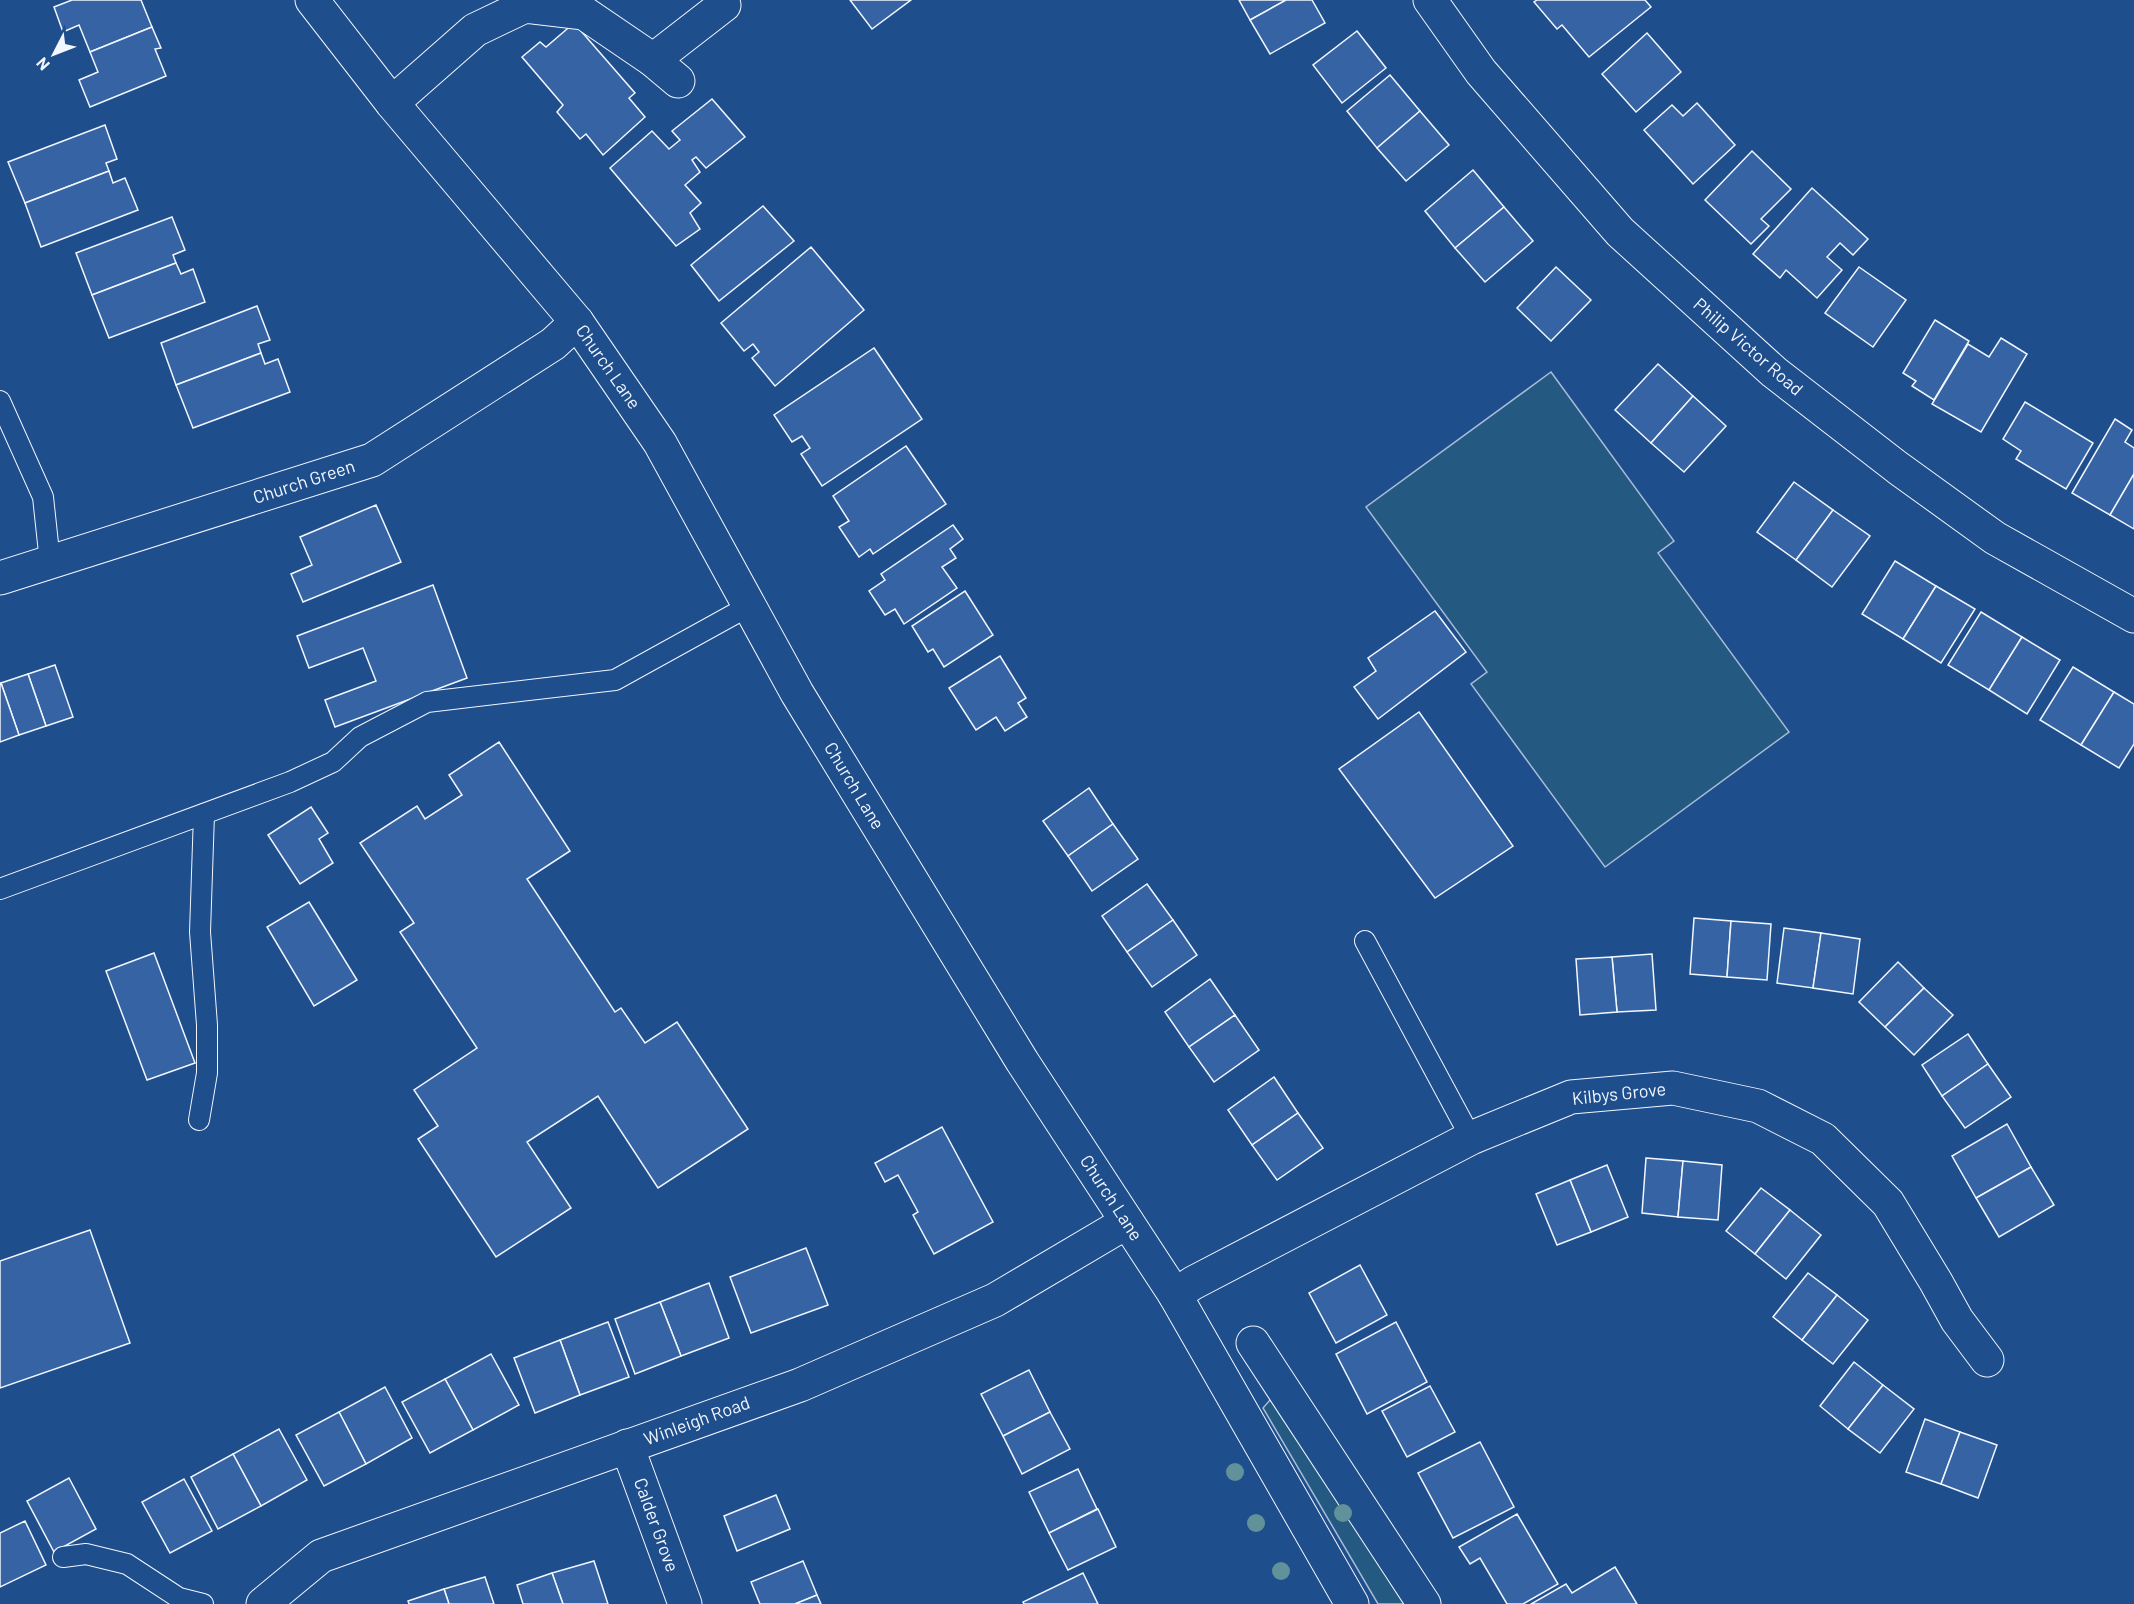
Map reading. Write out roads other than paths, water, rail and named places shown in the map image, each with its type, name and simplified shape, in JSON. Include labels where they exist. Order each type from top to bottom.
[{"type":"street","name":"Church Lane","points":[[312,0],[392,103],[577,322],[660,443],[797,693],[1016,1052],[1175,1295],[1352,1604]]},
{"type":"street","name":"Philip Victor Road","points":[[1430,0],[1481,72],[1620,232],[1774,372],[1898,468],[1995,538],[2134,616]]},
{"type":"street","points":[[653,60],[724,5]]},
{"type":"street","points":[[392,103],[475,30],[525,6],[584,13],[653,60],[678,81]]},
{"type":"street","name":"Church Green","points":[[0,578],[372,460],[553,344],[577,322]]},
{"type":"street","name":"Kilbys Grove","points":[[1175,1295],[1193,1283],[1471,1138],[1570,1097],[1673,1088],[1758,1106],[1823,1140],[1887,1203],[1957,1320],[1987,1360]]},
{"type":"street","name":"Winleigh Road","points":[[263,1604],[321,1556],[800,1385],[996,1300],[1127,1222]]},
{"type":"street","points":[[1253,1343],[1424,1604]]},
{"type":"street","name":"Calder Grove","points":[[627,1446],[685,1604]]},
{"type":"lane","points":[[0,401],[44,497],[50,562]]},
{"type":"lane","points":[[0,889],[290,782],[333,762],[360,738],[427,702],[615,680],[749,606]]},
{"type":"lane","points":[[199,1120],[207,1073],[207,1025],[200,933],[204,814]]},
{"type":"lane","points":[[1365,941],[1471,1138]]},
{"type":"lane","points":[[63,1557],[86,1554],[128,1564],[179,1598],[203,1604]]}]
